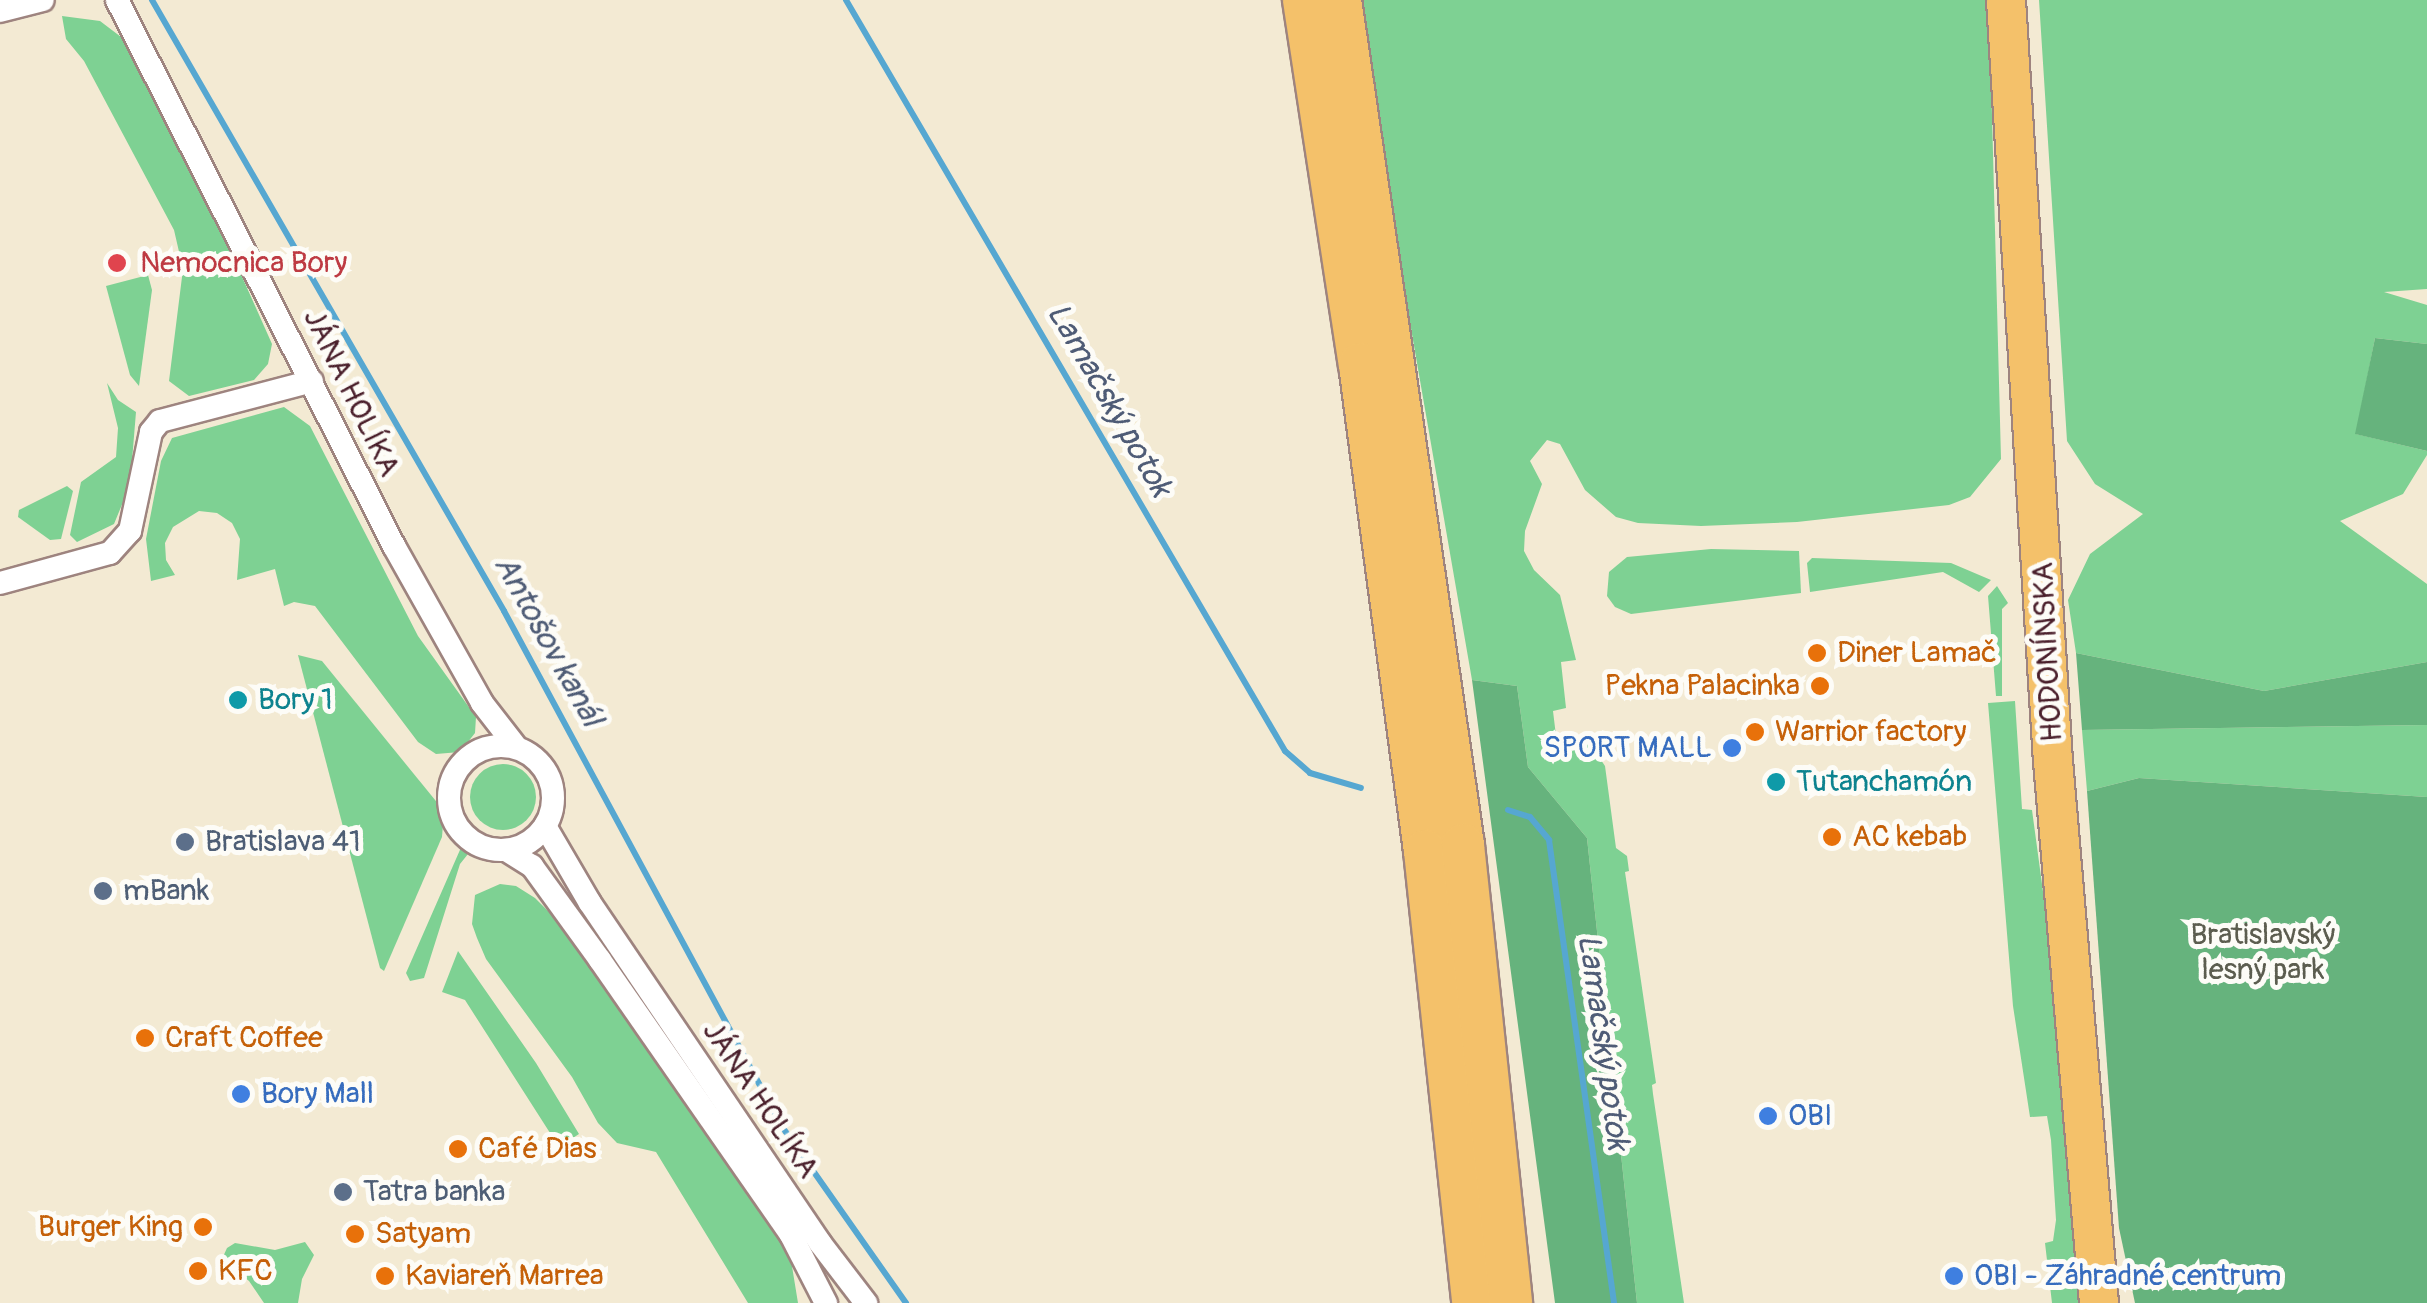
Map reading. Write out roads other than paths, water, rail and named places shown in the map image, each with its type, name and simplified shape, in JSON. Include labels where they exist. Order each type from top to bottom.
[{"type":"highway","points":[[1304,0],[1360,364],[1420,812],[1473,1303]]},
{"type":"highway","points":[[1340,0],[1462,845],[1511,1303]]},
{"type":"main road","name":"HODONÍNSKA","points":[[2006,0],[2053,761],[2099,1303]]},
{"type":"street","points":[[0,11],[43,0]]},
{"type":"street","name":"JÁNA HOLÍKA","points":[[117,0],[394,546],[482,703],[517,748]]},
{"type":"street","points":[[0,583],[110,554],[130,531],[151,432],[160,421],[312,381]]},
{"type":"street","points":[[477,752],[484,729],[482,703]]},
{"type":"street","points":[[496,746],[517,748],[535,759],[549,777],[553,807],[545,826],[526,844],[506,850],[486,848],[468,839],[450,810],[454,774],[477,752],[496,746]]},
{"type":"street","name":"JÁNA HOLÍKA","points":[[545,826],[590,904],[820,1243],[866,1303]]},
{"type":"street","name":"JÁNA HOLÍKA","points":[[506,850],[532,866],[588,944],[790,1233],[826,1303]]},
{"type":"waterway","name":"Antošov kanál","points":[[152,0],[504,611],[783,1128],[906,1303]]},
{"type":"waterway","name":"Lamačský potok","points":[[846,0],[1285,751],[1310,773],[1361,788]]},
{"type":"waterway","name":"Lamačský potok","points":[[1508,810],[1530,817],[1549,840],[1614,1303]]},
{"type":"place","name":"Nemocnica Bory","points":[[117,263]]},
{"type":"place","name":"Diner Lamač","points":[[1817,653]]},
{"type":"place","name":"Pekna Palacinka","points":[[1820,686]]},
{"type":"place","name":"Bory 1","points":[[238,700]]},
{"type":"place","name":"Warrior factory","points":[[1755,732]]},
{"type":"place","name":"SPORT MALL","points":[[1732,748]]},
{"type":"place","name":"Tutanchamón","points":[[1776,782]]},
{"type":"place","name":"AC kebab","points":[[1832,837]]},
{"type":"place","name":"Bratislava 41","points":[[185,842]]},
{"type":"place","name":"mBank","points":[[103,891]]},
{"type":"place","name":"Craft Coffee","points":[[145,1038]]},
{"type":"place","name":"Bory Mall","points":[[241,1094]]},
{"type":"place","name":"OBI","points":[[1768,1116]]},
{"type":"place","name":"Café Dias","points":[[458,1149]]},
{"type":"place","name":"Tatra banka","points":[[343,1192]]},
{"type":"place","name":"Burger King","points":[[203,1227]]},
{"type":"place","name":"Satyam","points":[[355,1234]]},
{"type":"place","name":"KFC","points":[[198,1271]]},
{"type":"place","name":"Kaviareň Marrea","points":[[385,1276]]},
{"type":"place","name":"OBI - Záhradné centrum","points":[[1954,1276]]},
{"type":"park label","name":"Bratislavský lesný park","points":[[2263,952]]}]
